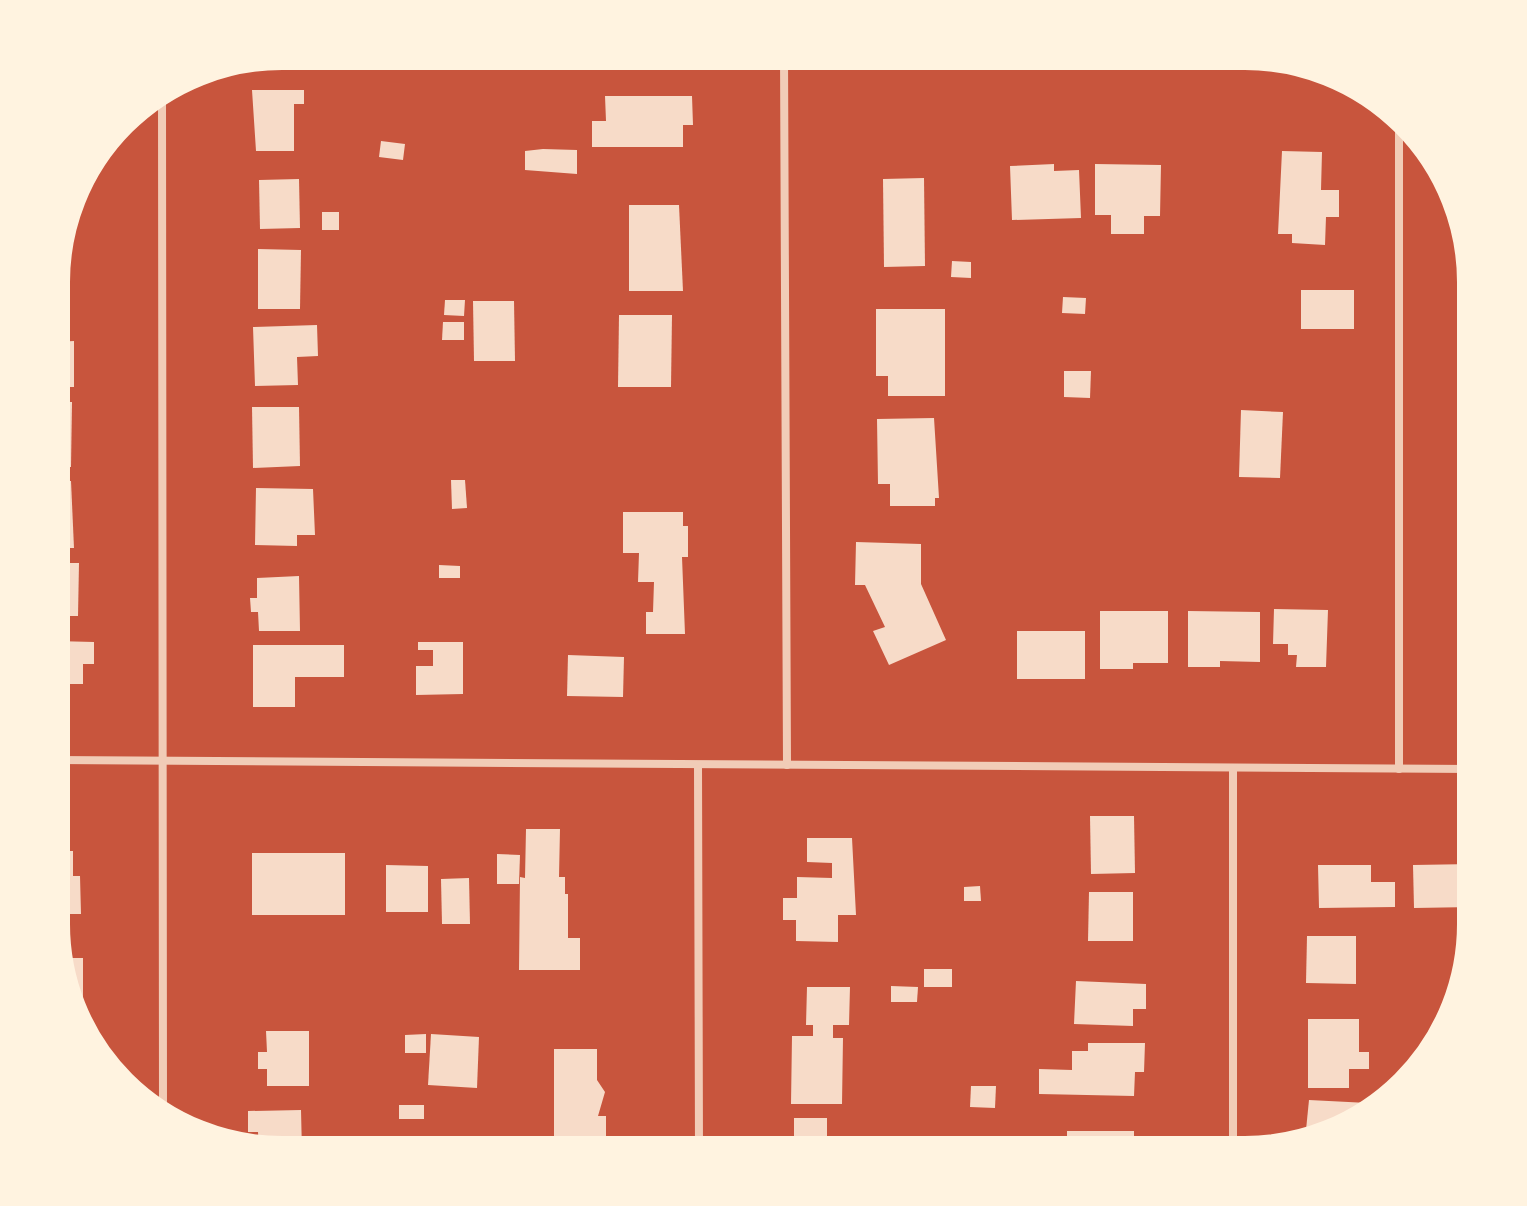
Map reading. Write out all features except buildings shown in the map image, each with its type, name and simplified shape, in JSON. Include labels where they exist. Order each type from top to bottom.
[{"type":"street","points":[[784,68],[787,765]]},
{"type":"street","points":[[162,105],[163,1102]]},
{"type":"street","points":[[1399,134],[1399,769]]},
{"type":"street","points":[[68,760],[1459,769]]},
{"type":"street","points":[[698,765],[699,1138]]},
{"type":"street","points":[[1233,768],[1233,1138]]}]
